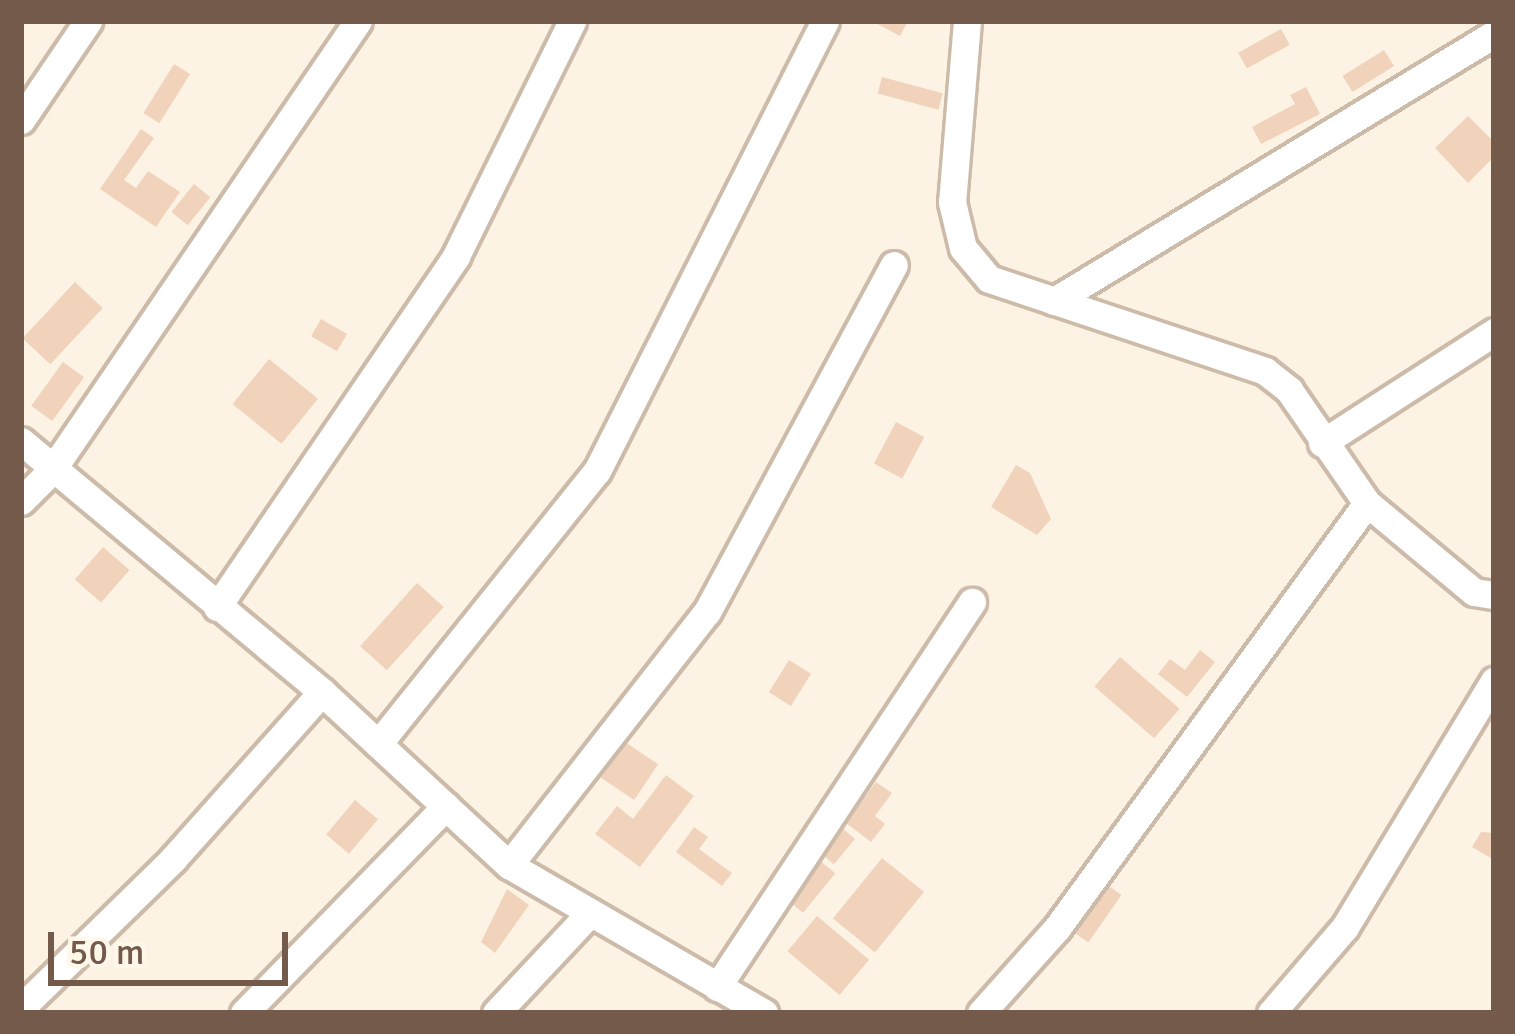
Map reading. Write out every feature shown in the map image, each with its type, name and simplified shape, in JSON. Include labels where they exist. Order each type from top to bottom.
[{"type":"street","points":[[21,120],[88,21]]},
{"type":"street","points":[[21,501],[52,470],[358,21]]},
{"type":"street","points":[[217,607],[456,256],[572,21]]},
{"type":"street","points":[[378,743],[597,471],[825,21]]},
{"type":"street","points":[[980,23],[952,202],[963,248],[989,279],[1265,371],[1289,391],[1367,503],[1474,592],[1494,595]]},
{"type":"street","points":[[1054,301],[1494,34]]},
{"type":"street","points":[[509,865],[706,612],[894,265]]},
{"type":"street","points":[[1322,443],[1494,332]]},
{"type":"street","points":[[21,441],[322,692],[509,865],[724,999],[764,1013]]},
{"type":"street","points":[[981,1013],[1057,928],[1367,503]]},
{"type":"street","points":[[724,999],[972,602]]},
{"type":"street","points":[[1271,1013],[1345,927],[1494,681]]},
{"type":"street","points":[[21,1008],[173,859],[322,692]]},
{"type":"street","points":[[244,1013],[446,806]]},
{"type":"street","points":[[496,1013],[590,913]]},
{"type":"building","points":[[872,21],[908,21],[900,36]]},
{"type":"building","points":[[1281,29],[1290,45],[1247,68],[1238,53]]},
{"type":"building","points":[[1384,50],[1394,66],[1353,92],[1342,76]]},
{"type":"building","points":[[174,64],[190,74],[159,123],[143,113]]},
{"type":"building","points":[[882,77],[943,93],[938,110],[878,93]]},
{"type":"building","points":[[1306,87],[1320,114],[1261,144],[1252,127],[1295,104],[1290,95]]},
{"type":"building","points":[[1468,116],[1494,142],[1494,157],[1468,183],[1435,148]]},
{"type":"building","points":[[141,129],[154,138],[124,180],[136,188],[148,171],[180,192],[156,227],[100,189]]},
{"type":"building","points":[[194,184],[210,197],[188,225],[171,212]]},
{"type":"building","points":[[75,282],[103,308],[50,364],[22,338]]},
{"type":"building","points":[[321,319],[347,334],[337,351],[311,336]]},
{"type":"building","points":[[269,359],[318,399],[281,444],[232,404]]},
{"type":"building","points":[[63,362],[84,377],[52,421],[31,406]]},
{"type":"building","points":[[896,422],[924,437],[902,479],[874,463]]},
{"type":"building","points":[[1016,465],[1030,473],[1051,519],[1037,535],[991,507]]},
{"type":"building","points":[[103,547],[129,570],[101,602],[75,579]]},
{"type":"building","points":[[417,583],[444,607],[387,670],[360,646]]},
{"type":"building","points":[[1200,650],[1215,662],[1187,697],[1158,674],[1170,659],[1185,670]]},
{"type":"building","points":[[1120,657],[1180,709],[1154,738],[1094,686]]},
{"type":"building","points":[[789,660],[811,674],[791,706],[769,692]]},
{"type":"building","points":[[625,742],[658,764],[634,800],[601,778]]},
{"type":"building","points":[[666,775],[694,796],[640,867],[595,834],[617,806],[633,819]]},
{"type":"building","points":[[876,782],[892,793],[875,816],[885,824],[871,842],[846,823]]},
{"type":"building","points":[[355,800],[378,819],[349,854],[326,834]]},
{"type":"building","points":[[694,827],[708,837],[699,849],[732,873],[722,886],[676,852]]},
{"type":"building","points":[[842,828],[855,839],[834,864],[821,853]]},
{"type":"building","points":[[1481,832],[1494,833],[1494,860],[1472,847]]},
{"type":"building","points":[[882,858],[924,892],[875,953],[833,919]]},
{"type":"building","points":[[819,860],[835,873],[803,913],[787,900]]},
{"type":"building","points":[[1106,884],[1122,895],[1088,942],[1073,932]]},
{"type":"building","points":[[507,889],[529,905],[495,953],[481,942]]},
{"type":"building","points":[[817,916],[869,960],[840,995],[787,951]]}]
